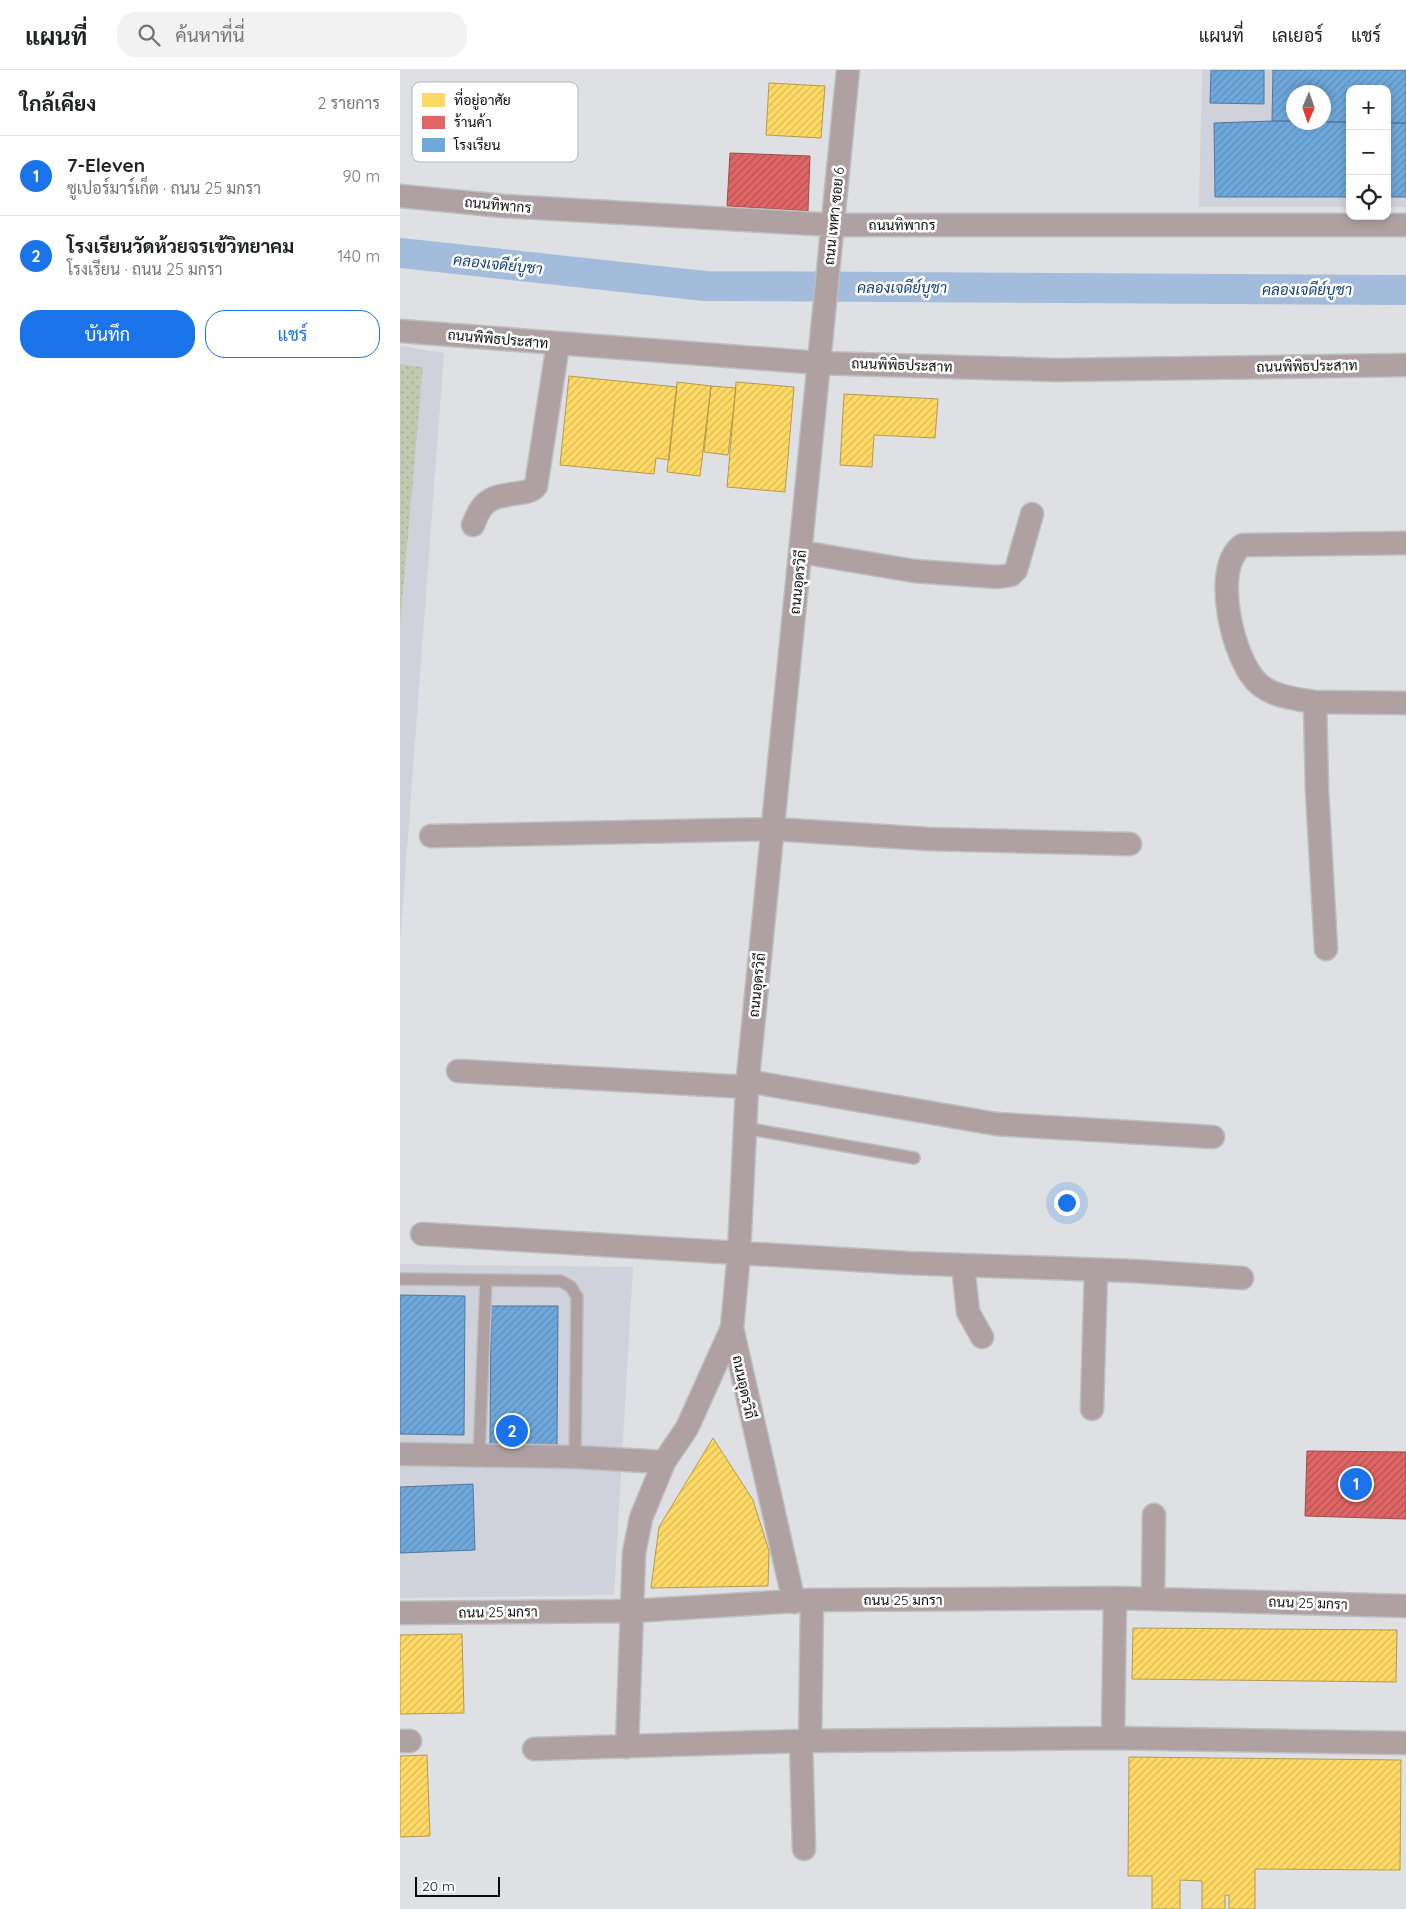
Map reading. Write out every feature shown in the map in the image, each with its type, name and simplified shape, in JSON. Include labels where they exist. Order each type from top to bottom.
[{"type":"street","name":"ถนน เทศา ซอย 6","points":[[820,363],[848,70]]},
{"type":"street","name":"ถนนทิพากร","points":[[400,196],[503,206],[834,225],[1406,225]]},
{"type":"street","name":"ถนนพิพิธประสาท","points":[[400,331],[820,363],[1056,370],[1406,365]]},
{"type":"street","points":[[473,525],[483,505],[489,501],[498,496],[530,491],[536,486],[558,344]]},
{"type":"street","name":"ถนนอุดรวิถี","points":[[804,1849],[806,1741],[803,1601],[732,1328],[747,1084],[820,363]]},
{"type":"street","points":[[801,552],[914,571],[998,577],[1011,575],[1016,570],[1032,514]]},
{"type":"street","points":[[1406,543],[1243,545],[1235,550],[1230,559],[1226,589],[1231,623],[1245,667],[1260,686],[1285,697],[1315,702],[1406,703]]},
{"type":"street","points":[[1315,702],[1316,790],[1326,949]]},
{"type":"street","points":[[430,836],[773,829],[929,839],[1130,844]]},
{"type":"street","points":[[458,1071],[747,1084],[996,1124],[1213,1137]]},
{"type":"street","points":[[422,1234],[738,1253],[1242,1278]]},
{"type":"street","points":[[963,1265],[968,1312],[982,1337]]},
{"type":"street","points":[[1092,1410],[1096,1270]]},
{"type":"street","points":[[627,1746],[634,1553],[641,1518],[664,1462],[687,1428],[732,1328]]},
{"type":"street","points":[[400,1454],[575,1457],[664,1462]]},
{"type":"street","points":[[1153,1599],[1154,1515]]},
{"type":"street","points":[[1113,1738],[1115,1598]]},
{"type":"street","name":"ถนน 25 มกรา","points":[[400,1613],[632,1611],[803,1601],[1115,1598],[1406,1606]]},
{"type":"street","points":[[534,1749],[806,1741],[1113,1738],[1406,1743]]},
{"type":"lane","points":[[745,1128],[914,1158]]},
{"type":"lane","points":[[400,1279],[561,1282],[571,1287],[577,1297],[575,1457]]},
{"type":"lane","points":[[479,1456],[486,1280]]},
{"type":"shaded area","points":[[1202,70],[1406,70],[1406,207],[1391,207],[1391,85],[1346,85],[1346,207],[1199,207]]},
{"type":"shaded area","points":[[400,346],[444,353],[400,943]]},
{"type":"shaded area","points":[[400,1264],[633,1267],[614,1595],[400,1598]]},
{"type":"green space","points":[[400,364],[423,367],[400,624]]},
{"type":"building: ที่อยู่อาศัย","points":[[769,83],[825,86],[821,138],[766,135]]},
{"type":"building: ที่อยู่อาศัย","points":[[569,376],[677,387],[669,460],[656,458],[654,474],[560,465]]},
{"type":"building: ที่อยู่อาศัย","points":[[677,382],[711,386],[700,476],[667,472]]},
{"type":"building: ที่อยู่อาศัย","points":[[736,382],[794,387],[785,492],[727,487]]},
{"type":"building: ที่อยู่อาศัย","points":[[711,386],[736,388],[728,455],[704,452]]},
{"type":"building: ที่อยู่อาศัย","points":[[844,394],[938,399],[935,438],[874,435],[872,467],[840,465]]},
{"type":"building: ที่อยู่อาศัย","points":[[713,1438],[753,1500],[769,1551],[768,1586],[651,1588],[659,1527]]},
{"type":"building: ที่อยู่อาศัย","points":[[1133,1628],[1397,1630],[1396,1682],[1132,1679]]},
{"type":"building: ที่อยู่อาศัย","points":[[462,1634],[464,1713],[400,1714],[400,1635]]},
{"type":"building: ที่อยู่อาศัย","points":[[427,1755],[430,1836],[400,1837],[400,1756]]},
{"type":"building: ที่อยู่อาศัย","points":[[1129,1757],[1401,1760],[1400,1870],[1255,1869],[1255,1909],[1229,1909],[1229,1895],[1225,1895],[1225,1909],[1202,1909],[1202,1881],[1180,1880],[1180,1909],[1152,1909],[1152,1876],[1128,1876]]},
{"type":"building: ร้านค้า","points":[[730,153],[810,156],[808,211],[727,206]]},
{"type":"building: ร้านค้า","points":[[1307,1451],[1406,1452],[1406,1519],[1305,1516]]},
{"type":"building: โรงเรียน","points":[[1211,70],[1264,70],[1264,104],[1210,103]]},
{"type":"building: โรงเรียน","points":[[1273,70],[1406,70],[1406,123],[1391,123],[1391,85],[1346,85],[1346,122],[1331,122],[1331,85],[1286,85],[1286,121],[1272,121]]},
{"type":"building: โรงเรียน","points":[[1286,121],[1286,130],[1331,130],[1331,122],[1346,122],[1346,197],[1215,197],[1214,123]]},
{"type":"building: โรงเรียน","points":[[1391,123],[1406,123],[1406,197],[1391,197]]},
{"type":"building: โรงเรียน","points":[[400,1295],[465,1296],[464,1435],[400,1434]]},
{"type":"building: โรงเรียน","points":[[491,1306],[558,1306],[557,1445],[490,1445]]},
{"type":"building: โรงเรียน","points":[[473,1484],[475,1550],[400,1553],[400,1487]]},
{"type":"waterway","name":"คลองเจดีย์บูชา","points":[[400,253],[705,286],[1406,290]]},
{"type":"place","name":"โรงเรียนวัดห้วยจรเข้วิทยาคม","points":[[512,1431]]},
{"type":"place","name":"7-Eleven","points":[[1356,1484]]}]
